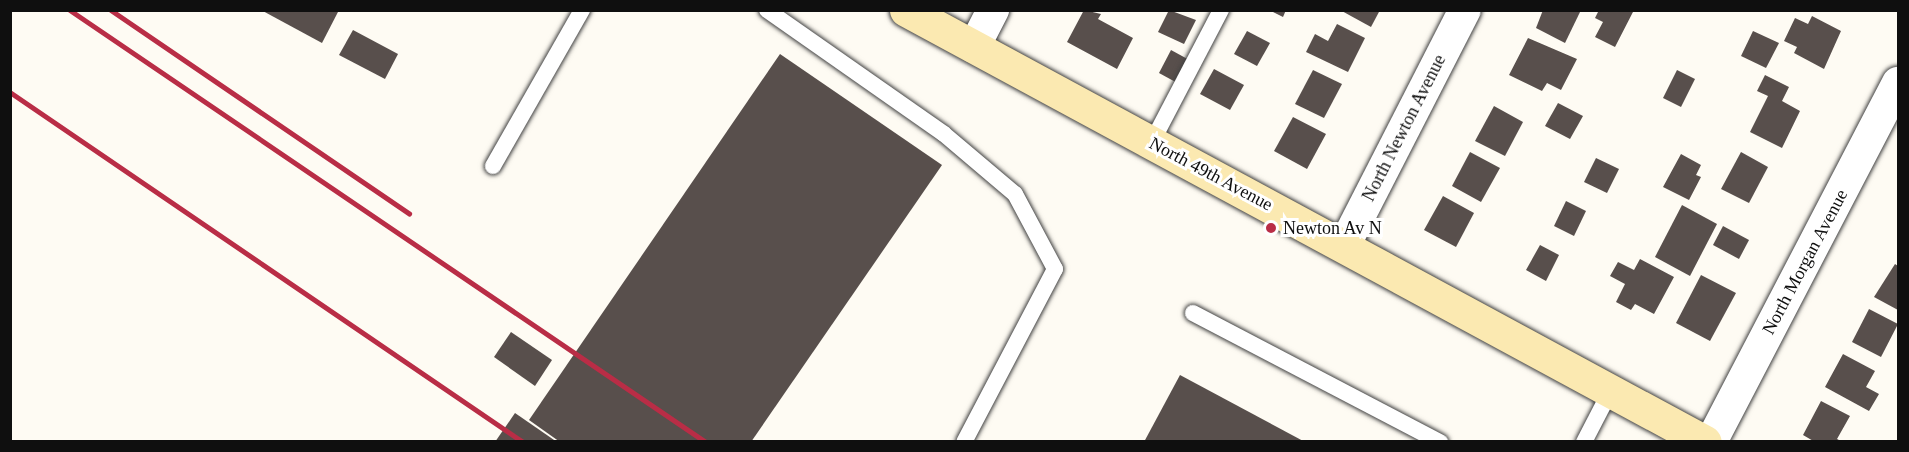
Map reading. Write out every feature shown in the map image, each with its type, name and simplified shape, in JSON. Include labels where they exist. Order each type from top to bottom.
[{"type":"street","name":"North 49th Avenue","points":[[906,10],[1705,441]]},
{"type":"street","points":[[974,47],[993,10]]},
{"type":"street","name":"North Newton Avenue","points":[[1344,246],[1465,10]]},
{"type":"street","name":"North Morgan Avenue","points":[[1712,441],[1899,83]]},
{"type":"lane","points":[[493,166],[582,10]]},
{"type":"lane","points":[[767,10],[944,134],[1015,194],[1055,269],[964,441]]},
{"type":"lane","points":[[1152,142],[1221,10]]},
{"type":"lane","points":[[1193,313],[1440,441]]},
{"type":"lane","points":[[1584,441],[1611,390]]},
{"type":"building","points":[[261,10],[339,10],[322,43]]},
{"type":"building","points":[[1084,10],[1101,14],[1098,19],[1133,38],[1117,69],[1067,42]]},
{"type":"building","points":[[1169,10],[1196,20],[1184,44],[1158,32]]},
{"type":"building","points":[[1269,10],[1286,10],[1283,17]]},
{"type":"building","points":[[1340,10],[1380,10],[1371,27]]},
{"type":"building","points":[[1543,10],[1581,10],[1565,43],[1536,28]]},
{"type":"building","points":[[1599,10],[1634,10],[1615,47],[1595,37],[1603,22],[1595,18]]},
{"type":"building","points":[[1812,16],[1841,31],[1824,69],[1794,53],[1797,47],[1784,41],[1795,18],[1808,24]]},
{"type":"building","points":[[1337,24],[1365,38],[1348,72],[1306,52],[1315,34],[1328,41]]},
{"type":"building","points":[[353,30],[398,54],[385,79],[339,55]]},
{"type":"building","points":[[1247,31],[1270,43],[1257,66],[1234,54]]},
{"type":"building","points":[[1753,31],[1779,43],[1766,68],[1741,56]]},
{"type":"building","points":[[1528,38],[1577,59],[1561,90],[1547,83],[1542,91],[1509,75]]},
{"type":"building","points":[[1171,50],[1193,62],[1181,85],[1159,73]]},
{"type":"building","points":[[780,54],[942,165],[751,442],[560,442],[529,420]]},
{"type":"building","points":[[1214,69],[1244,85],[1230,110],[1200,94]]},
{"type":"building","points":[[1313,70],[1342,84],[1324,118],[1295,104]]},
{"type":"building","points":[[1677,70],[1695,79],[1681,107],[1663,98]]},
{"type":"building","points":[[1765,75],[1789,87],[1782,101],[1800,111],[1782,148],[1750,132],[1768,96],[1757,91]]},
{"type":"building","points":[[1558,103],[1583,116],[1570,139],[1545,126]]},
{"type":"building","points":[[1494,106],[1523,122],[1505,156],[1475,141]]},
{"type":"building","points":[[1293,117],[1326,134],[1307,169],[1274,151]]},
{"type":"building","points":[[1470,152],[1500,168],[1481,202],[1452,186]]},
{"type":"building","points":[[1741,152],[1768,167],[1749,203],[1721,189]]},
{"type":"building","points":[[1681,154],[1701,165],[1696,175],[1701,177],[1689,200],[1663,187]]},
{"type":"building","points":[[1596,158],[1619,169],[1607,193],[1584,182]]},
{"type":"building","points":[[1443,196],[1474,213],[1456,247],[1424,230]]},
{"type":"building","points":[[1566,201],[1586,211],[1574,236],[1554,226]]},
{"type":"building","points":[[1682,205],[1717,224],[1690,276],[1655,257]]},
{"type":"building","points":[[1723,226],[1749,240],[1739,259],[1713,245]]},
{"type":"building","points":[[1540,245],[1559,255],[1546,281],[1526,270]]},
{"type":"building","points":[[1640,259],[1674,277],[1654,314],[1635,304],[1631,310],[1616,302],[1625,284],[1610,276],[1618,262],[1634,270]]},
{"type":"building","points":[[1895,264],[1898,266],[1898,310],[1874,297]]},
{"type":"building","points":[[1701,275],[1736,293],[1710,341],[1676,323]]},
{"type":"building","points":[[1869,309],[1898,324],[1881,357],[1852,342]]},
{"type":"building","points":[[511,332],[552,360],[535,386],[494,357]]},
{"type":"building","points":[[1843,354],[1875,371],[1866,387],[1879,394],[1869,411],[1825,387]]},
{"type":"building","points":[[1180,375],[1305,442],[1144,442]]},
{"type":"building","points":[[1821,401],[1850,416],[1837,439],[1843,442],[1815,442],[1803,435]]},
{"type":"building","points":[[515,413],[557,442],[495,442]]},
{"type":"railway","points":[[70,10],[706,442]]},
{"type":"railway","points":[[111,10],[409,213]]},
{"type":"railway","points":[[10,92],[523,442]]},
{"type":"place","name":"Newton Av N","points":[[1271,228]]}]
